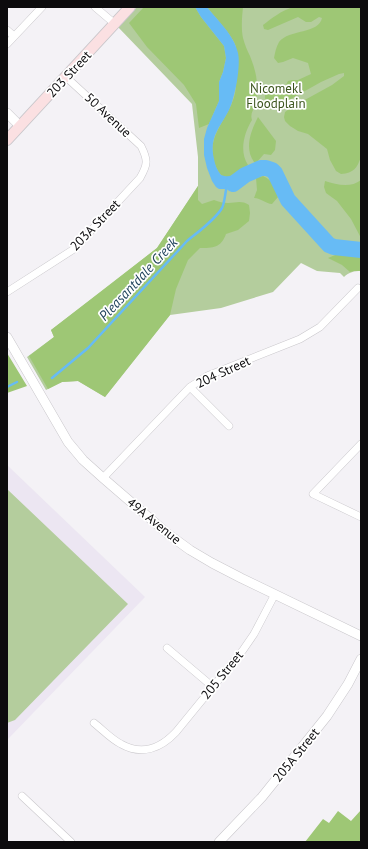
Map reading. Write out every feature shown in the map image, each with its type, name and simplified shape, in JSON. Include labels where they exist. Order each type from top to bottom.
[{"type":"main road","name":"203 Street","points":[[7,140],[130,7]]},
{"type":"street","points":[[7,44],[42,7]]},
{"type":"street","points":[[95,7],[115,24]]},
{"type":"street","points":[[7,30],[14,36]]},
{"type":"street","name":"50 Avenue","points":[[66,77],[141,146],[146,156]]},
{"type":"street","points":[[7,113],[20,126]]},
{"type":"street","name":"203A Street","points":[[7,292],[68,253],[79,244],[140,178],[146,168],[146,156]]},
{"type":"street","name":"204 Street","points":[[103,478],[190,387],[207,376],[300,339],[320,327],[358,288]]},
{"type":"street","name":"49A Avenue","points":[[7,337],[68,442],[83,460],[168,534],[190,550],[225,570],[361,636]]},
{"type":"street","points":[[190,387],[229,426]]},
{"type":"street","points":[[361,444],[313,494],[361,517]]},
{"type":"street","name":"205 Street","points":[[94,723],[122,745],[138,750],[151,749],[164,743],[173,735],[248,643],[275,594]]},
{"type":"street","points":[[167,648],[213,687]]},
{"type":"street","name":"205A Street","points":[[220,842],[262,797],[327,716],[348,684],[361,659]]},
{"type":"street","points":[[22,796],[71,842]]},
{"type":"shaded area","points":[[7,465],[145,597],[7,740]]},
{"type":"green space","name":"Nicomekl Floodplain","points":[[137,7],[361,7],[361,271],[352,272],[344,277],[340,273],[317,271],[301,263],[273,292],[221,308],[170,315],[105,397],[78,381],[62,382],[46,390],[27,357],[54,337],[51,330],[157,248],[198,186],[198,157],[192,104],[118,27]]},
{"type":"green space","points":[[144,7],[195,7],[224,46],[226,58],[219,82],[219,101],[209,124],[199,128],[196,104],[184,85],[147,47],[129,23]]},
{"type":"green space","points":[[207,7],[243,7],[243,38],[253,64],[256,78],[257,98],[251,118],[252,120],[245,136],[243,148],[245,160],[248,165],[244,169],[244,172],[229,177],[223,176],[218,171],[213,156],[213,146],[218,129],[228,112],[235,93],[236,47],[228,32]]},
{"type":"green space","points":[[293,7],[361,7],[361,157],[358,164],[352,171],[341,174],[336,171],[330,160],[327,149],[308,134],[298,131],[290,126],[285,121],[284,117],[285,112],[332,85],[344,76],[344,73],[321,82],[282,104],[265,103],[265,94],[281,91],[284,89],[288,81],[298,80],[311,74],[308,63],[293,58],[278,63],[274,58],[279,42],[290,35],[315,27],[320,23],[322,18],[319,17],[311,22],[306,22],[298,17],[268,30],[264,29],[263,25],[266,22]]},
{"type":"green space","points":[[258,117],[276,141],[275,150],[271,155],[264,154],[257,162],[254,162],[249,151],[249,145],[251,134]]},
{"type":"green space","points":[[263,176],[275,187],[278,197],[272,204],[254,198],[257,190],[256,178]]},
{"type":"green space","points":[[361,180],[361,238],[351,219],[337,201],[326,193],[324,187],[325,181],[339,185],[348,185],[357,183]]},
{"type":"green space","points":[[198,186],[198,200],[202,204],[214,200],[224,203],[241,202],[249,205],[249,221],[238,230],[226,234],[219,245],[200,248],[188,260],[176,289],[170,315],[105,397],[78,381],[62,382],[48,389],[29,356],[54,337],[51,330],[157,248]]},
{"type":"green space","points":[[340,253],[361,253],[361,271],[350,272],[342,265],[328,258]]},
{"type":"green space","points":[[7,353],[27,386],[7,393]]},
{"type":"green space","points":[[7,489],[128,604],[15,720],[7,723]]},
{"type":"green space","points":[[361,810],[361,842],[305,842],[323,819],[329,823],[338,811],[351,821]]},
{"type":"water","points":[[195,7],[207,7],[221,23],[236,46],[239,59],[237,82],[233,98],[229,110],[214,138],[214,161],[221,175],[228,176],[250,172],[252,179],[225,189],[219,189],[212,181],[204,155],[204,139],[207,128],[219,101],[219,82],[226,58],[224,46]]},
{"type":"waterway","points":[[233,184],[245,175],[261,168],[272,170],[275,173],[288,200],[329,245],[334,247],[361,250]]},
{"type":"waterway","name":"Pleasantdale Creek","points":[[52,378],[88,348],[187,241],[215,217],[223,206],[227,186]]},
{"type":"waterway","name":"Pleasantdale Creek","points":[[7,387],[17,382]]}]
